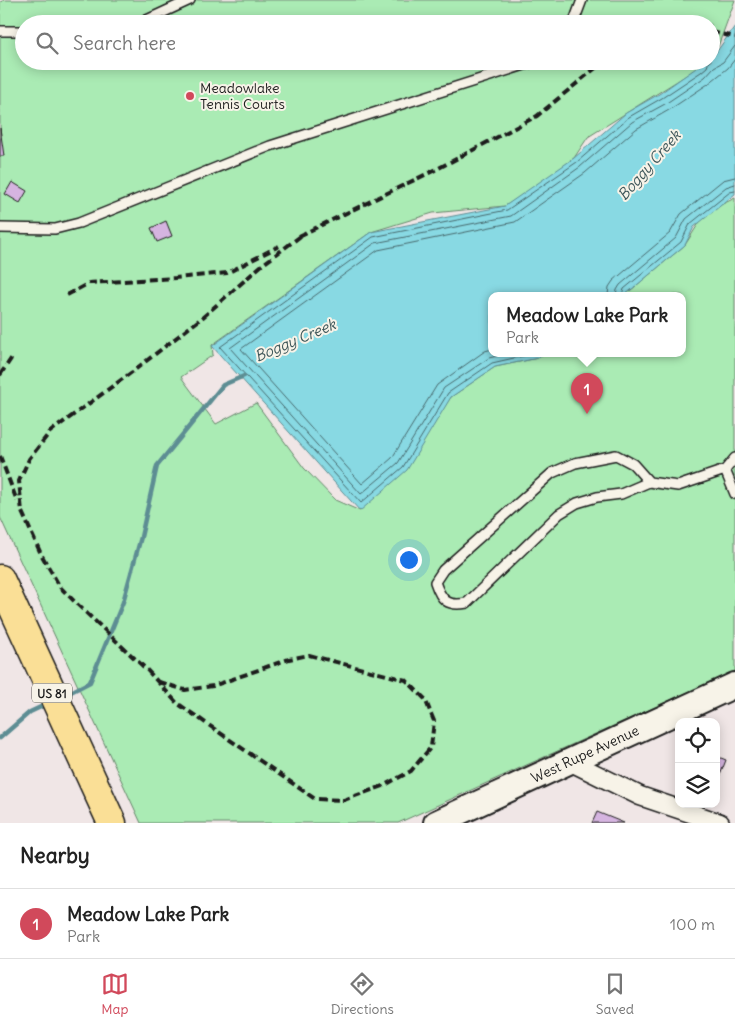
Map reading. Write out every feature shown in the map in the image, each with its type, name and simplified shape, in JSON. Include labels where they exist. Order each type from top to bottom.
[{"type":"highway","name":"US 81","points":[[0,579],[112,823]]},
{"type":"street","name":"West Rupe Avenue","points":[[436,823],[735,685]]},
{"type":"street","points":[[569,761],[640,796],[720,823]]},
{"type":"lane","points":[[158,15],[190,0]]},
{"type":"lane","points":[[576,15],[582,0]]},
{"type":"lane","points":[[0,31],[15,31]]},
{"type":"lane","points":[[0,228],[55,229],[79,223],[270,146],[509,70]]},
{"type":"lane","points":[[649,482],[633,464],[616,454],[576,463],[552,473],[443,570],[435,582],[438,592],[446,602],[456,605],[467,602],[558,514],[577,503],[597,497],[621,494],[649,482],[678,486],[725,470],[735,458]]},
{"type":"lane","points":[[725,470],[735,494]]},
{"type":"green space","points":[[5,0],[735,0],[720,41],[720,15],[15,15],[15,70],[695,70],[588,137],[574,158],[541,183],[505,206],[433,213],[371,232],[212,345],[213,355],[181,377],[216,424],[256,403],[304,468],[335,500],[360,511],[420,442],[451,397],[495,367],[539,357],[686,357],[686,292],[629,292],[685,245],[706,212],[735,198],[735,671],[398,823],[141,823],[0,517],[0,2]]},
{"type":"water","points":[[735,26],[735,194],[694,227],[685,245],[629,292],[488,292],[488,357],[539,357],[495,367],[451,397],[407,470],[360,511],[212,346],[371,232],[505,206],[574,158],[626,113],[659,94],[693,70],[720,70],[720,47]]},
{"type":"building","points":[[0,128],[4,156],[0,156]]},
{"type":"building","points":[[12,182],[27,191],[20,203],[5,194]]},
{"type":"building","points":[[166,221],[172,236],[157,242],[151,228]]},
{"type":"building","points":[[720,758],[726,760],[720,775]]},
{"type":"building","points":[[597,812],[624,823],[592,823]]},
{"type":"waterway","name":"Boggy Creek","points":[[63,696],[90,682],[123,602],[141,537],[157,466],[223,385],[244,376]]},
{"type":"waterway","name":"Boggy Creek","points":[[0,738],[30,712],[47,704]]},
{"type":"railway","points":[[720,34],[735,37]]},
{"type":"railway","points":[[299,236],[439,168],[537,116],[593,70]]},
{"type":"railway","points":[[159,682],[185,690],[213,686],[289,659],[309,655],[406,680],[425,699],[434,721],[431,747],[411,771],[383,786],[344,800],[315,799],[177,703],[147,670],[60,587],[41,554],[22,512],[19,481],[29,459],[50,432],[203,317],[262,265],[306,232]]},
{"type":"railway","points":[[67,295],[89,283],[227,273],[279,246]]},
{"type":"railway","points":[[0,375],[13,356]]},
{"type":"railway","points":[[0,456],[17,501]]},
{"type":"place","name":"Meadowlake Tennis Courts","points":[[190,96]]},
{"type":"place","name":"Meadow Lake Park","points":[[587,414]]}]
